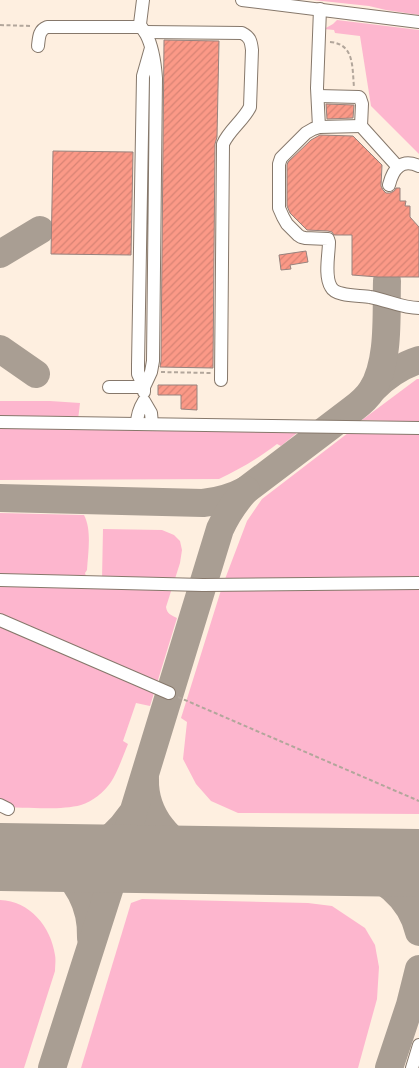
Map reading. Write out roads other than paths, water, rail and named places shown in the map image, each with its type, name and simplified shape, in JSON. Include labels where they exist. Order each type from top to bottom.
[{"type":"street","points":[[143,0],[139,20],[151,48],[156,78],[153,361],[151,372],[144,387]]},
{"type":"street","points":[[242,0],[419,22]]},
{"type":"street","points":[[319,127],[317,88],[320,10]]},
{"type":"street","points":[[38,46],[40,34],[43,29],[48,27],[242,33],[248,36],[252,42],[250,107],[247,114],[226,137],[223,144],[221,376]]},
{"type":"street","points":[[151,48],[144,70],[142,86],[138,374],[144,387],[144,401],[151,414],[152,424]]},
{"type":"street","points":[[318,96],[359,97],[361,100],[361,126],[398,167]]},
{"type":"street","points":[[361,126],[319,127],[306,133],[281,158],[279,164],[279,208],[287,224],[301,237],[328,239],[328,281],[335,292],[419,308]]},
{"type":"street","points":[[389,185],[391,176],[398,167],[407,163],[419,166]]},
{"type":"street","points":[[109,387],[144,387]]},
{"type":"street","points":[[138,424],[139,410],[144,401]]},
{"type":"street","points":[[0,422],[419,428]]},
{"type":"street","points":[[0,580],[204,584],[419,584]]},
{"type":"street","points":[[0,620],[169,693]]},
{"type":"street","points":[[412,1068],[419,1045]]}]
